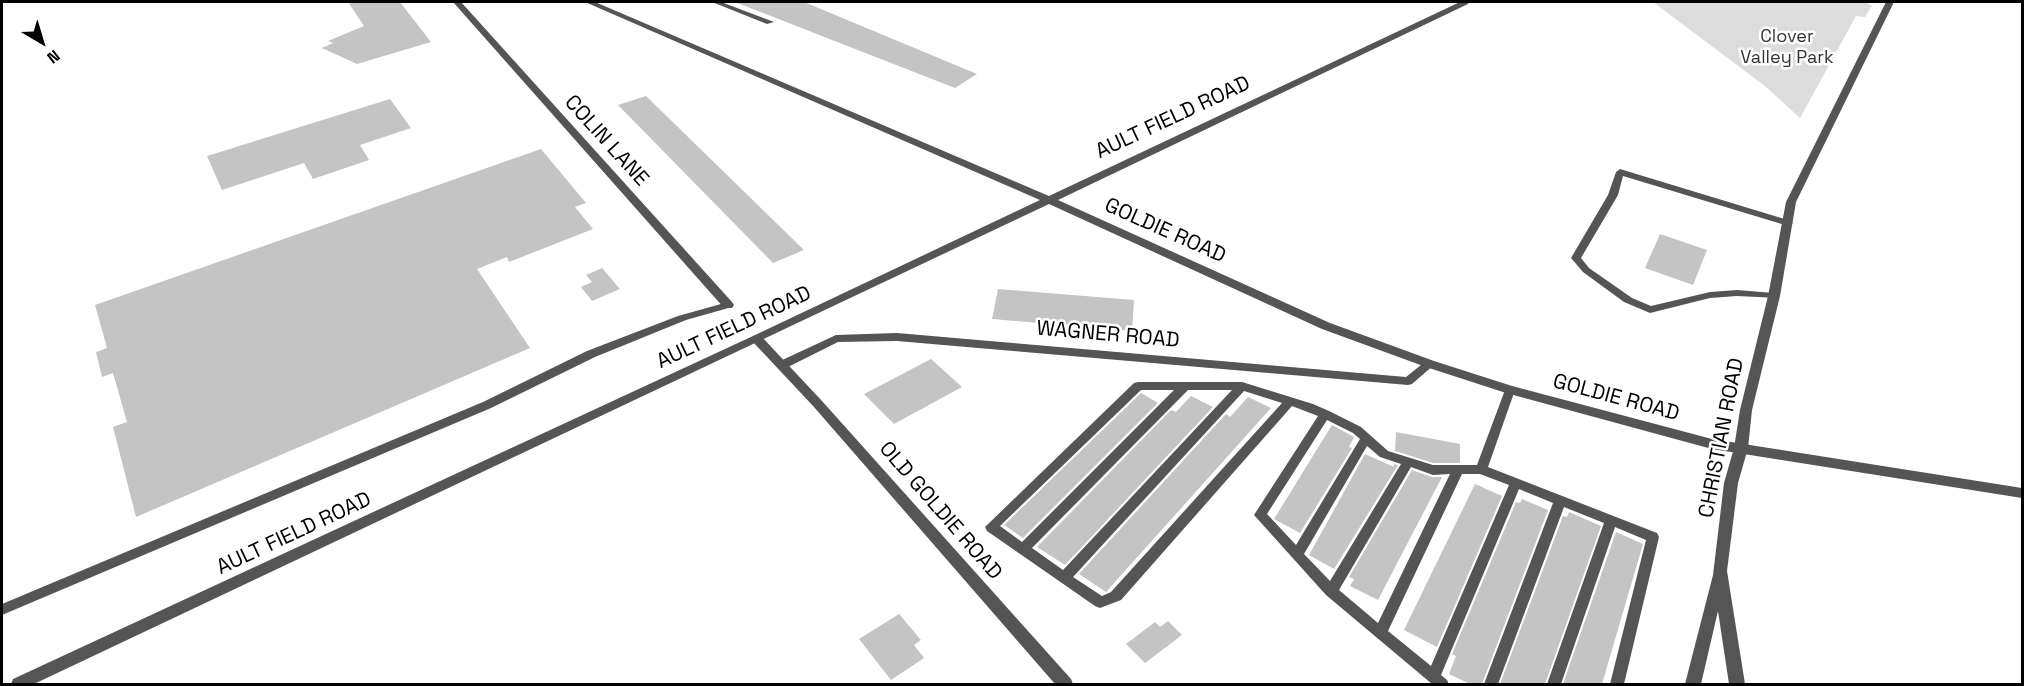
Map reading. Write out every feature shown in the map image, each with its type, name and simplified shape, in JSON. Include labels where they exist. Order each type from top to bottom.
[{"type":"street","name":"COLIN LANE","points":[[457,2],[728,305]]},
{"type":"street","name":"GOLDIE ROAD","points":[[589,2],[1047,199],[1326,326],[1430,364],[1510,390],[1712,444],[2022,492]]},
{"type":"street","name":"AULT FIELD ROAD","points":[[19,684],[757,339],[1465,2]]},
{"type":"street","name":"CHRISTIAN ROAD","points":[[1737,684],[1720,571],[1731,483],[1741,448],[1746,410],[1774,296],[1791,202],[1890,2]]},
{"type":"street","points":[[757,339],[782,365]]},
{"type":"street","name":"OLD GOLDIE ROAD","points":[[782,365],[1065,684]]},
{"type":"street","points":[[1693,684],[1720,571]]},
{"type":"lane","points":[[716,2],[770,22]]},
{"type":"lane","points":[[1774,296],[1737,292],[1719,294],[1650,310],[1628,300],[1586,270],[1576,258],[1613,195],[1620,172],[1788,223]]},
{"type":"lane","points":[[2,610],[487,405],[591,354],[681,318],[728,305]]},
{"type":"lane","name":"WAGNER ROAD","points":[[782,365],[836,339],[897,338],[1408,381],[1430,364]]},
{"type":"lane","points":[[1290,401],[1116,596],[1100,602],[992,527],[1138,386],[1242,386],[1290,401],[1325,414],[1357,429],[1384,454],[1433,471],[1480,469],[1653,537],[1617,684]]},
{"type":"lane","points":[[1023,549],[1185,386]]},
{"type":"lane","points":[[1064,578],[1242,386]]},
{"type":"lane","points":[[1480,469],[1510,390]]},
{"type":"lane","points":[[1325,414],[1260,515],[1331,591],[1437,681],[1516,483]]},
{"type":"lane","points":[[1297,554],[1366,438]]},
{"type":"lane","points":[[1331,591],[1408,462]]},
{"type":"lane","points":[[1380,633],[1458,470]]},
{"type":"lane","points":[[1491,684],[1560,500]]},
{"type":"lane","points":[[1554,684],[1611,520]]},
{"type":"green space","name":"Clover Valley Park","points":[[1653,2],[1865,2],[1872,6],[1865,17],[1856,16],[1800,118],[1765,86]]},
{"type":"building","points":[[348,2],[400,2],[431,42],[357,64],[322,48],[333,43],[328,41],[364,26]]},
{"type":"building","points":[[735,2],[804,2],[977,74],[955,88]]},
{"type":"building","points":[[646,96],[804,250],[773,263],[618,105]]},
{"type":"building","points":[[390,99],[411,128],[360,145],[369,160],[313,179],[304,163],[222,190],[207,156]]},
{"type":"building","points":[[541,149],[586,203],[575,207],[593,229],[509,262],[507,257],[477,269],[530,348],[136,517],[113,427],[127,422],[113,373],[102,377],[96,352],[107,348],[95,305]]},
{"type":"building","points":[[1660,234],[1707,250],[1693,285],[1645,268]]},
{"type":"building","points":[[602,268],[620,289],[592,301],[581,287],[592,282],[586,275]]},
{"type":"building","points":[[998,289],[1134,300],[1132,331],[992,319]]},
{"type":"building","points":[[931,359],[962,387],[894,424],[864,394]]},
{"type":"building","points":[[1141,393],[1158,403],[1023,538],[1004,525]]},
{"type":"building","points":[[1191,396],[1213,407],[1065,565],[1037,547],[1171,410],[1176,412]]},
{"type":"building","points":[[1248,397],[1271,408],[1106,592],[1079,574],[1226,414],[1230,417]]},
{"type":"building","points":[[1332,425],[1354,437],[1349,447],[1352,448],[1300,533],[1274,519]]},
{"type":"building","points":[[1396,432],[1460,444],[1460,463],[1433,463],[1395,451]]},
{"type":"building","points":[[1365,454],[1394,467],[1394,464],[1398,465],[1334,569],[1309,555]]},
{"type":"building","points":[[1412,470],[1432,477],[1442,477],[1378,600],[1350,586],[1354,579],[1349,577]]},
{"type":"building","points":[[1475,484],[1502,496],[1437,647],[1404,630]]},
{"type":"building","points":[[1522,499],[1548,510],[1482,684],[1470,684],[1449,674],[1456,656],[1452,654],[1516,502],[1520,503]]},
{"type":"building","points":[[1569,512],[1601,526],[1545,684],[1500,684],[1563,516],[1567,517]]},
{"type":"building","points":[[1616,532],[1643,544],[1602,684],[1563,684]]},
{"type":"building","points":[[899,614],[921,640],[914,645],[924,658],[891,680],[859,639]]},
{"type":"building","points":[[1168,621],[1182,635],[1145,663],[1126,644],[1155,622],[1160,627]]}]
